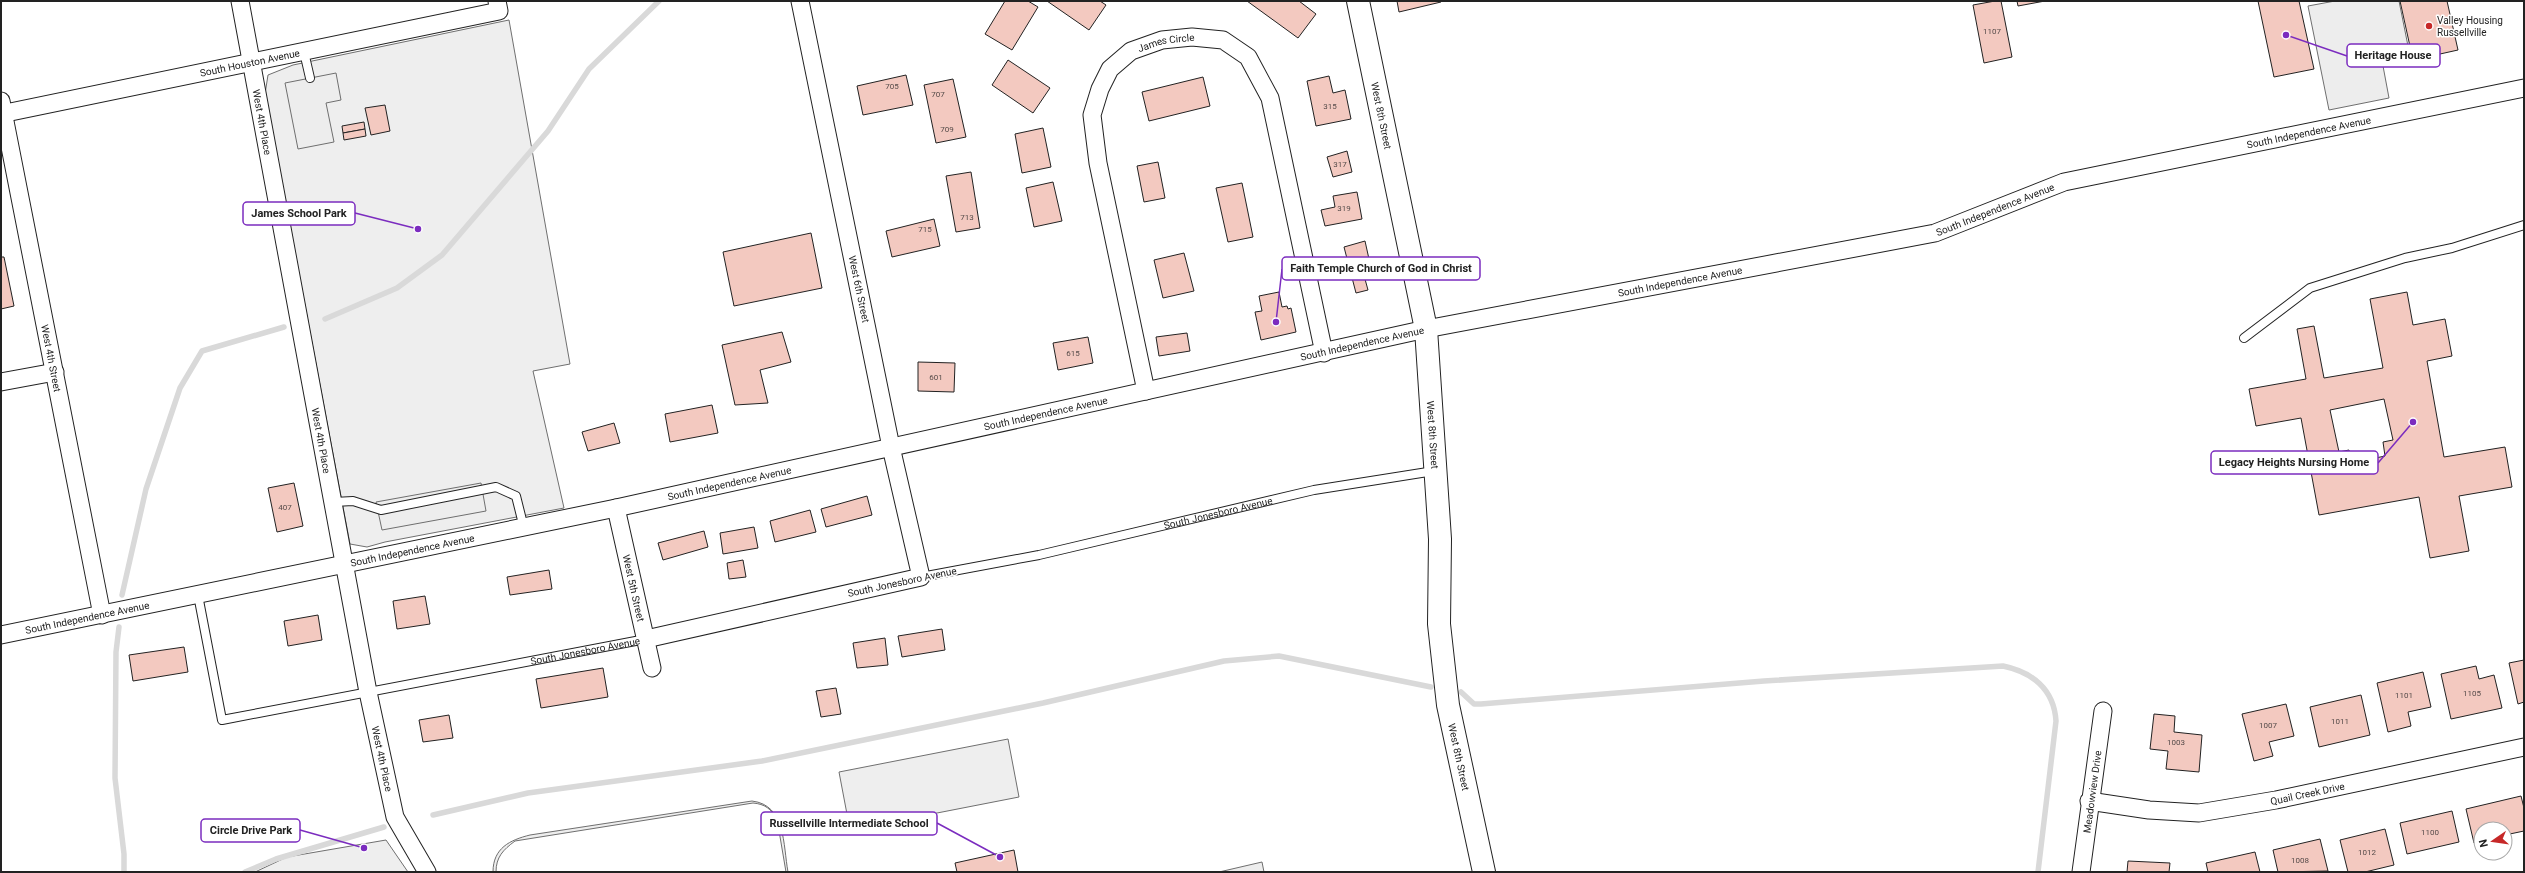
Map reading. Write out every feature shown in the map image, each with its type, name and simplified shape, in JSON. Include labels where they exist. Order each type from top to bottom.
[{"type":"street","name":"West 4th Place","points":[[240,1],[368,692],[395,817],[427,872]]},
{"type":"street","name":"West 6th Street","points":[[800,1],[891,447],[921,577]]},
{"type":"street","name":"West 8th Street","points":[[1358,1],[1426,329],[1440,539],[1439,624],[1448,705],[1484,872]]},
{"type":"street","name":"South Houston Avenue","points":[[2,110],[304,52],[498,6]]},
{"type":"street","name":"James Circle","points":[[1146,391],[1098,163],[1092,115],[1100,89],[1110,69],[1131,51],[1162,40],[1192,37],[1222,40],[1248,57],[1259,73],[1270,98],[1324,353]]},
{"type":"street","name":"South Independence Avenue","points":[[1,635],[524,528],[1324,353],[1426,329],[1935,233],[2064,182],[2524,88]]},
{"type":"street","name":"West 4th Street","points":[[2,110],[102,615]]},
{"type":"street","points":[[1,382],[55,372]]},
{"type":"street","name":"West 5th Street","points":[[616,508],[652,668]]},
{"type":"street","name":"South Jonesboro Avenue","points":[[646,639],[921,577]]},
{"type":"street","name":"Meadowview Drive","points":[[2081,872],[2103,711]]},
{"type":"street","name":"Quail Creek Drive","points":[[2090,801],[2149,810],[2199,813],[2276,800],[2524,747]]},
{"type":"lane","points":[[304,52],[310,78]]},
{"type":"lane","points":[[2244,338],[2310,288],[2405,258],[2452,248],[2524,225]]},
{"type":"lane","name":"South Jonesboro Avenue","points":[[921,577],[1055,552],[1314,490],[1435,471]]},
{"type":"lane","points":[[334,502],[353,500],[381,510],[496,487],[516,496],[524,528]]},
{"type":"lane","points":[[198,595],[222,720],[368,692]]},
{"type":"lane","name":"South Jonesboro Avenue","points":[[368,692],[646,639]]},
{"type":"shaded area","points":[[2335,1],[2399,1],[2411,61],[2383,66],[2389,98],[2329,110],[2308,6]]},
{"type":"shaded area","points":[[509,20],[570,364],[533,371],[564,508],[385,542],[367,547],[350,544],[265,94],[268,75],[293,65]]},
{"type":"shaded area","points":[[336,73],[341,100],[326,103],[334,142],[298,149],[285,83]]},
{"type":"shaded area","points":[[481,483],[486,511],[382,530],[376,502]]},
{"type":"shaded area","points":[[1008,739],[1019,797],[850,830],[839,772]]},
{"type":"shaded area","points":[[752,801],[763,804],[771,810],[777,818],[781,828],[788,872],[786,872],[777,819],[767,808],[753,803],[515,841],[501,854],[497,862],[496,872],[493,872],[496,857],[504,846],[516,840],[530,835]]},
{"type":"shaded area","points":[[386,840],[408,872],[255,872],[287,857]]},
{"type":"shaded area","points":[[1262,862],[1264,872],[1219,872]]},
{"type":"building","points":[[1005,1],[1028,1],[1038,7],[1012,50],[985,34]]},
{"type":"building","points":[[1047,1],[1100,1],[1106,5],[1089,30]]},
{"type":"building","points":[[1247,1],[1299,1],[1316,14],[1298,38]]},
{"type":"building","points":[[1397,1],[1440,1],[1441,2],[1399,12]]},
{"type":"building","points":[[2001,1],[2012,57],[1984,63],[1973,5]]},
{"type":"building","points":[[2017,1],[2045,1],[2018,6]]},
{"type":"building","points":[[2258,1],[2299,1],[2314,69],[2274,77]]},
{"type":"building","name":"Valley Housing Russellville","points":[[2400,1],[2447,1],[2458,50],[2413,60]]},
{"type":"building","points":[[1008,60],[1050,88],[1033,113],[992,85]]},
{"type":"building","points":[[906,75],[913,105],[863,115],[857,86]]},
{"type":"building","points":[[1329,76],[1333,93],[1345,90],[1351,119],[1316,126],[1307,81]]},
{"type":"building","points":[[1203,77],[1210,106],[1149,121],[1142,92]]},
{"type":"building","points":[[953,79],[966,137],[936,143],[924,85]]},
{"type":"building","points":[[385,105],[390,131],[371,135],[365,108]]},
{"type":"building","points":[[364,122],[365,129],[343,133],[342,126]]},
{"type":"building","points":[[1043,128],[1051,167],[1022,173],[1015,134]]},
{"type":"building","points":[[365,129],[366,136],[344,140],[343,133]]},
{"type":"building","points":[[1347,151],[1352,172],[1333,177],[1327,157]]},
{"type":"building","points":[[1158,162],[1165,198],[1144,202],[1137,166]]},
{"type":"building","points":[[971,172],[980,228],[956,232],[946,176]]},
{"type":"building","points":[[1053,182],[1062,221],[1034,227],[1026,188]]},
{"type":"building","points":[[1242,183],[1253,237],[1228,242],[1216,188]]},
{"type":"building","points":[[1357,192],[1362,219],[1325,226],[1321,210],[1335,207],[1333,196]]},
{"type":"building","points":[[934,219],[940,246],[892,257],[886,231]]},
{"type":"building","points":[[811,233],[822,288],[734,306],[723,252]]},
{"type":"building","points":[[1365,241],[1369,259],[1360,261],[1368,290],[1356,293],[1344,247]]},
{"type":"building","points":[[1184,253],[1194,291],[1163,298],[1154,260]]},
{"type":"building","points":[[1,257],[4,257],[14,306],[1,309]]},
{"type":"building","points":[[1279,292],[1282,307],[1287,306],[1288,309],[1291,308],[1296,332],[1261,340],[1255,312],[1262,311],[1259,296]]},
{"type":"building","points":[[2407,292],[2413,325],[2445,319],[2452,356],[2427,361],[2444,457],[2505,447],[2512,487],[2459,496],[2469,551],[2430,558],[2419,497],[2319,515],[2301,418],[2256,426],[2249,389],[2306,379],[2297,329],[2314,326],[2324,378],[2383,368],[2370,299]],"holes":[[[2384,399],[2393,440],[2383,442],[2385,456],[2352,463],[2349,450],[2339,452],[2330,410]]]},
{"type":"building","points":[[782,332],[791,362],[760,370],[768,403],[735,405],[722,345]]},
{"type":"building","points":[[1187,333],[1190,351],[1159,356],[1156,337]]},
{"type":"building","points":[[1088,337],[1093,363],[1058,370],[1053,343]]},
{"type":"building","points":[[918,362],[955,363],[954,392],[918,391]]},
{"type":"building","points":[[712,405],[718,433],[670,442],[665,414]]},
{"type":"building","points":[[614,423],[620,443],[588,451],[582,432]]},
{"type":"building","points":[[294,483],[303,526],[277,532],[268,488]]},
{"type":"building","points":[[867,496],[872,515],[826,527],[821,509]]},
{"type":"building","points":[[810,510],[816,532],[775,542],[770,521]]},
{"type":"building","points":[[754,527],[758,548],[723,554],[720,533]]},
{"type":"building","points":[[704,531],[708,547],[663,560],[658,543]]},
{"type":"building","points":[[743,560],[746,577],[729,579],[727,563]]},
{"type":"building","points":[[549,570],[552,589],[510,595],[507,577]]},
{"type":"building","points":[[425,596],[430,624],[397,629],[393,601]]},
{"type":"building","points":[[318,615],[322,640],[288,646],[284,621]]},
{"type":"building","points":[[942,629],[945,650],[902,657],[898,636]]},
{"type":"building","points":[[885,638],[888,665],[857,668],[853,643]]},
{"type":"building","points":[[184,647],[188,672],[133,681],[129,655]]},
{"type":"building","points":[[2524,660],[2524,702],[2518,704],[2509,663]]},
{"type":"building","points":[[2476,666],[2479,679],[2494,675],[2502,708],[2451,719],[2441,674]]},
{"type":"building","points":[[603,668],[608,697],[541,708],[536,679]]},
{"type":"building","points":[[2423,672],[2431,707],[2408,712],[2411,726],[2388,732],[2377,683]]},
{"type":"building","points":[[836,688],[841,714],[821,717],[816,691]]},
{"type":"building","points":[[2361,695],[2370,735],[2319,747],[2310,707]]},
{"type":"building","points":[[2286,704],[2294,736],[2269,742],[2273,756],[2254,761],[2242,714]]},
{"type":"building","points":[[2154,714],[2175,716],[2174,732],[2202,735],[2199,772],[2166,769],[2168,751],[2150,749]]},
{"type":"building","points":[[449,715],[453,738],[423,742],[419,720]]},
{"type":"building","points":[[2521,796],[2524,808],[2524,831],[2513,833],[2513,821],[2473,821],[2473,839],[2466,809]]},
{"type":"building","points":[[2452,811],[2459,842],[2407,854],[2400,823]]},
{"type":"building","points":[[2385,829],[2394,865],[2365,872],[2348,872],[2340,840]]},
{"type":"building","points":[[2320,839],[2328,871],[2278,872],[2273,850]]},
{"type":"building","points":[[1014,850],[1018,872],[957,872],[955,863]]},
{"type":"building","points":[[2255,852],[2260,872],[2208,872],[2206,863]]},
{"type":"building","points":[[2128,861],[2170,863],[2169,872],[2127,872]]},
{"type":"waterway","points":[[325,319],[397,288],[442,255],[548,131],[589,69],[659,1]]},
{"type":"waterway","points":[[122,595],[146,489],[180,388],[202,351],[284,327]]},
{"type":"waterway","points":[[119,627],[116,652],[115,778],[124,854],[124,872]]},
{"type":"waterway","points":[[433,815],[528,793],[762,761],[1043,703],[1224,661],[1279,656],[1431,687]]},
{"type":"waterway","points":[[1461,692],[1474,704],[1481,704],[1764,681],[2003,666],[2014,669],[2032,678],[2046,691],[2051,700],[2056,721],[2038,872]]},
{"type":"waterway","points":[[245,872],[276,859],[384,827]]},
{"type":"place","name":"Valley Housing Russellville","points":[[2429,26]]},
{"type":"place","name":"Heritage House","points":[[2286,35]]},
{"type":"place","name":"James School Park","points":[[418,229]]},
{"type":"place","name":"Faith Temple Church of God in Christ","points":[[1276,322]]},
{"type":"place","name":"Legacy Heights Nursing Home","points":[[2413,422]]},
{"type":"place","name":"Circle Drive Park","points":[[364,848]]},
{"type":"place","name":"Russellville Intermediate School","points":[[1000,857]]}]
